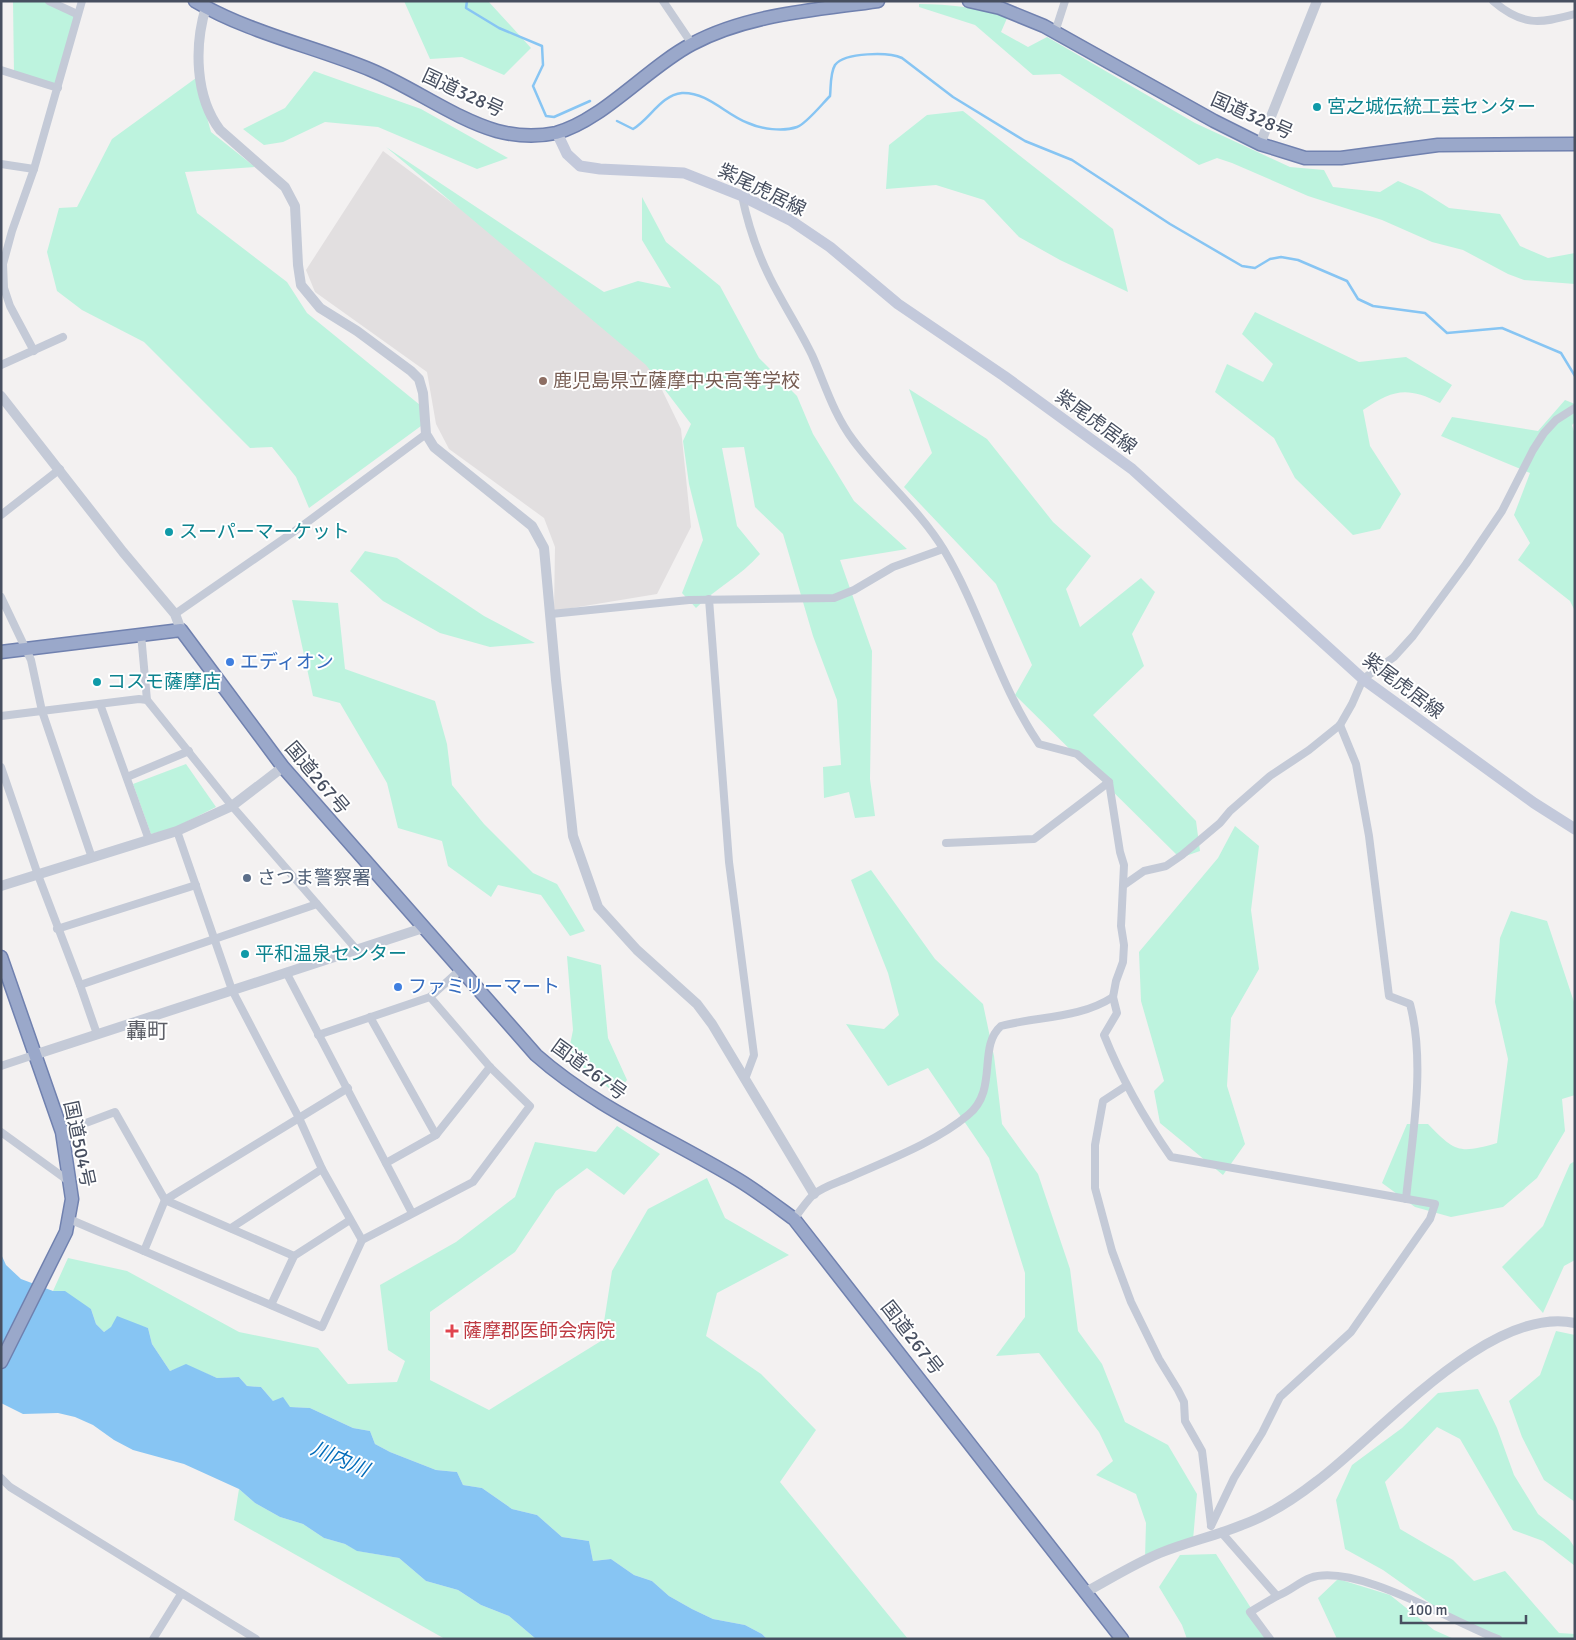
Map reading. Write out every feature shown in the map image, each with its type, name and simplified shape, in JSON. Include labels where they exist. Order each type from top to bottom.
[{"type":"highway","name":"国道328号","points":[[201,4],[235,21],[370,69],[496,131],[518,135],[556,133],[589,117],[656,66],[692,44],[732,26],[752,21],[878,1]]},
{"type":"highway","name":"国道328号","points":[[969,1],[1000,8],[1055,32],[1214,121],[1260,144],[1306,158],[1322,158],[1438,145],[1575,144]]},
{"type":"highway","points":[[1,652],[181,630]]},
{"type":"highway","name":"国道267号","points":[[181,630],[283,767],[536,1055],[571,1085],[624,1118],[738,1179],[794,1219],[1122,1639]]},
{"type":"highway","name":"国道504号","points":[[1,957],[37,1054],[62,1132],[71,1183],[69,1219],[56,1252],[1,1362]]},
{"type":"main road","name":"紫尾虎居線","points":[[556,133],[567,154],[580,166],[600,169],[684,173],[742,196],[790,220],[830,246],[898,304],[1004,376],[1132,470],[1363,679],[1526,797],[1575,829]]},
{"type":"street","points":[[49,1],[77,14]]},
{"type":"street","points":[[34,351],[10,306],[4,288],[2,264],[34,169],[82,1]]},
{"type":"street","points":[[662,1],[692,44]]},
{"type":"street","points":[[1055,32],[1065,1]]},
{"type":"street","points":[[1260,144],[1317,1]]},
{"type":"street","points":[[1493,1],[1516,18],[1528,21],[1546,21],[1575,14]]},
{"type":"street","points":[[201,4],[199,69],[212,120],[220,130],[285,188],[291,196],[295,206],[301,285],[320,308],[357,331],[412,371],[419,379],[423,394],[426,434],[434,447],[532,526],[544,548],[573,836],[598,907],[636,950],[697,1004],[716,1030],[814,1194]]},
{"type":"street","points":[[1,70],[58,88]]},
{"type":"street","points":[[1,164],[34,169]]},
{"type":"street","points":[[742,196],[755,245],[770,279],[813,357],[826,393],[851,437],[875,469],[930,528],[943,549],[972,605],[1021,717],[1039,744],[1077,754],[1109,782],[1120,852],[1124,865],[1122,900],[1124,954],[1114,997],[1117,1014],[1104,1035],[1139,1111],[1171,1157],[1436,1204],[1430,1220],[1351,1332],[1280,1396],[1262,1433],[1234,1478],[1215,1531]]},
{"type":"street","points":[[1,365],[63,338]]},
{"type":"street","points":[[1,396],[60,469],[123,552],[175,614],[181,630]]},
{"type":"street","points":[[1124,886],[1144,872],[1166,866],[1182,856],[1270,776],[1309,750],[1340,725],[1363,679],[1394,657],[1413,636],[1502,511],[1533,450],[1544,433],[1556,420],[1575,408]]},
{"type":"street","points":[[175,614],[302,526],[426,434]]},
{"type":"street","points":[[1,515],[60,469]]},
{"type":"street","points":[[550,614],[709,599],[834,598],[854,590],[893,567],[943,549]]},
{"type":"street","points":[[1,597],[28,648],[42,711],[92,858]]},
{"type":"street","points":[[709,599],[728,862],[754,1055],[745,1079]]},
{"type":"street","points":[[141,634],[147,700],[232,806],[357,950]]},
{"type":"street","points":[[1,716],[140,699],[147,700]]},
{"type":"street","points":[[100,704],[149,840]]},
{"type":"street","points":[[1340,725],[1356,764],[1369,836],[1389,996],[1410,1004],[1416,1027],[1415,1092],[1406,1199]]},
{"type":"street","points":[[127,778],[189,751]]},
{"type":"street","points":[[1,767],[57,929],[80,984],[97,1034]]},
{"type":"street","points":[[1,886],[177,831],[232,806],[283,767]]},
{"type":"street","points":[[946,843],[1034,839],[1109,782]]},
{"type":"street","points":[[177,831],[232,990],[299,1118],[322,1169],[362,1240]]},
{"type":"street","points":[[57,929],[196,885]]},
{"type":"street","points":[[80,984],[317,904]]},
{"type":"street","points":[[1,1066],[423,928]]},
{"type":"street","points":[[318,1035],[430,997],[460,970]]},
{"type":"street","points":[[286,972],[412,1213]]},
{"type":"street","points":[[69,1219],[322,1327],[362,1240],[473,1182],[530,1106],[490,1066],[430,997]]},
{"type":"street","points":[[794,1219],[814,1194],[917,1146],[968,1115],[983,1097],[987,1078],[987,1060],[996,1031],[1001,1026],[1040,1018],[1072,1015],[1098,1007],[1114,997]]},
{"type":"street","points":[[370,1017],[436,1135]]},
{"type":"street","points":[[386,1163],[436,1135],[490,1066]]},
{"type":"street","points":[[1126,1086],[1103,1101],[1094,1145],[1095,1188],[1112,1251],[1130,1302],[1159,1359],[1184,1402],[1185,1421],[1202,1451],[1215,1531],[1277,1596]]},
{"type":"street","points":[[144,1250],[165,1200],[348,1088]]},
{"type":"street","points":[[62,1132],[115,1112],[165,1200],[294,1256]]},
{"type":"street","points":[[1,1132],[71,1183]]},
{"type":"street","points":[[231,1228],[322,1169]]},
{"type":"street","points":[[272,1306],[294,1256],[350,1220]]},
{"type":"street","points":[[1086,1592],[1158,1554],[1215,1531],[1265,1516],[1319,1480],[1432,1382],[1496,1339],[1521,1328],[1545,1322],[1575,1323]]},
{"type":"street","points":[[1,1478],[10,1487],[256,1639]]},
{"type":"street","points":[[1270,1639],[1250,1612],[1310,1578],[1326,1575],[1344,1577],[1379,1586],[1498,1639]]},
{"type":"street","points":[[154,1639],[181,1594]]},
{"type":"shaded area","name":"鹿児島県立薩摩中央高等学校","points":[[383,151],[537,266],[647,359],[681,429],[691,527],[657,594],[554,611],[555,547],[544,518],[449,449],[436,424],[427,372],[315,292],[306,270]]},
{"type":"green space","points":[[13,1],[49,1],[77,14],[58,88],[14,74]]},
{"type":"green space","points":[[404,1],[488,1],[531,48],[504,75],[462,57],[430,59]]},
{"type":"green space","points":[[919,4],[964,7],[1008,16],[1001,32],[1028,47],[1047,37],[1195,123],[1290,167],[1324,170],[1333,187],[1380,192],[1398,181],[1422,191],[1449,208],[1500,214],[1520,246],[1548,258],[1575,253],[1575,284],[1524,280],[1508,274],[1463,250],[1432,242],[1382,220],[1308,196],[1217,158],[1199,165],[1060,74],[1033,75],[975,25],[919,7]]},
{"type":"green space","points":[[314,71],[421,109],[508,158],[477,169],[378,127],[325,122],[283,142],[264,145],[243,129],[285,108]]},
{"type":"green space","points":[[196,78],[211,132],[255,167],[185,172],[197,213],[287,282],[307,313],[420,405],[421,426],[309,508],[296,477],[272,447],[250,448],[144,342],[82,310],[57,291],[47,252],[59,208],[77,207],[112,139]]},
{"type":"green space","points":[[963,111],[1113,229],[1128,292],[1060,260],[1019,237],[984,200],[936,185],[886,189],[889,145],[927,115]]},
{"type":"green space","points":[[386,147],[604,292],[638,281],[671,288],[642,240],[642,197],[666,242],[720,286],[759,358],[797,396],[813,434],[854,501],[907,549],[840,560],[872,651],[870,779],[875,816],[855,818],[849,792],[824,798],[823,767],[841,765],[837,700],[813,636],[783,534],[755,507],[744,447],[722,448],[737,526],[760,554],[745,569],[696,608],[682,593],[703,540],[689,484],[683,441],[691,424],[646,365]]},
{"type":"green space","points":[[1255,312],[1359,362],[1406,357],[1452,385],[1440,403],[1409,392],[1383,398],[1363,410],[1370,446],[1401,494],[1380,529],[1353,535],[1295,478],[1274,438],[1215,392],[1227,364],[1263,382],[1273,364],[1242,334]]},
{"type":"green space","points":[[909,389],[987,439],[1053,522],[1091,556],[1066,589],[1080,627],[1141,578],[1155,592],[1132,634],[1144,666],[1093,715],[1196,821],[1200,851],[1180,858],[1015,695],[1032,665],[996,584],[904,487],[932,453]]},
{"type":"green space","points":[[1565,400],[1575,404],[1575,422],[1572,425],[1575,435],[1575,611],[1570,601],[1518,560],[1530,543],[1514,515],[1530,473],[1441,436],[1452,417],[1538,431]]},
{"type":"green space","points":[[365,551],[397,558],[484,616],[535,643],[490,647],[440,633],[383,601],[350,571]]},
{"type":"green space","points":[[292,600],[338,603],[345,669],[435,701],[447,744],[452,785],[484,824],[533,873],[557,884],[585,931],[570,936],[541,895],[498,885],[491,897],[448,866],[442,841],[398,828],[387,783],[340,703],[313,696]]},
{"type":"green space","points":[[186,764],[216,807],[174,828],[151,834],[133,784]]},
{"type":"green space","points":[[1235,826],[1259,846],[1251,910],[1259,969],[1231,1018],[1227,1086],[1245,1144],[1223,1175],[1160,1123],[1154,1091],[1164,1081],[1141,1001],[1139,952],[1218,858]]},
{"type":"green space","points":[[871,870],[935,959],[983,1004],[994,1056],[1002,1124],[1038,1174],[1070,1269],[1078,1331],[1102,1364],[1125,1422],[1168,1445],[1197,1494],[1193,1540],[1145,1558],[1146,1523],[1136,1494],[1096,1475],[1113,1461],[1099,1432],[1039,1353],[996,1356],[1025,1317],[1025,1273],[989,1158],[928,1068],[888,1086],[846,1024],[884,1029],[899,1015],[888,973],[851,880]]},
{"type":"green space","points":[[1511,911],[1547,921],[1575,1005],[1575,1095],[1562,1099],[1565,1131],[1537,1178],[1503,1207],[1451,1217],[1415,1207],[1382,1183],[1407,1124],[1428,1124],[1445,1140],[1458,1148],[1474,1149],[1497,1143],[1508,1059],[1495,1002],[1500,938]]},
{"type":"green space","points":[[567,956],[601,965],[608,1038],[627,1080],[616,1094],[568,1055],[573,1030]]},
{"type":"green space","points":[[617,1126],[660,1154],[624,1195],[587,1168],[556,1191],[515,1252],[430,1312],[430,1380],[489,1410],[601,1341],[612,1271],[648,1209],[707,1178],[725,1218],[789,1255],[717,1293],[706,1336],[761,1374],[816,1430],[780,1482],[908,1639],[767,1639],[762,1634],[745,1625],[713,1619],[669,1596],[652,1581],[634,1575],[611,1559],[593,1561],[589,1541],[562,1537],[537,1515],[512,1509],[482,1488],[463,1485],[457,1472],[436,1470],[375,1444],[370,1431],[353,1428],[310,1408],[290,1407],[273,1401],[261,1387],[247,1386],[239,1377],[217,1378],[186,1365],[170,1371],[152,1344],[148,1328],[126,1324],[115,1326],[104,1332],[96,1324],[91,1309],[53,1291],[68,1258],[127,1271],[239,1332],[318,1348],[348,1384],[397,1382],[405,1361],[388,1350],[380,1285],[456,1242],[515,1197],[535,1142],[596,1152]]},
{"type":"green space","points":[[1575,1161],[1575,1260],[1564,1266],[1543,1313],[1502,1267],[1543,1226],[1570,1164]]},
{"type":"green space","points":[[1556,1331],[1575,1335],[1575,1502],[1544,1480],[1522,1437],[1509,1401],[1540,1375]]},
{"type":"green space","points":[[1478,1389],[1497,1428],[1514,1475],[1538,1514],[1569,1539],[1575,1548],[1575,1566],[1543,1541],[1513,1530],[1460,1439],[1437,1427],[1385,1482],[1400,1529],[1453,1560],[1474,1581],[1505,1571],[1559,1633],[1575,1634],[1575,1639],[1504,1639],[1451,1618],[1383,1570],[1345,1549],[1336,1500],[1352,1465],[1402,1428],[1438,1393]]},
{"type":"green space","points":[[239,1489],[255,1503],[280,1517],[303,1524],[324,1538],[345,1544],[358,1551],[399,1558],[426,1581],[458,1590],[481,1605],[509,1616],[536,1639],[445,1639],[234,1520]]},
{"type":"green space","points":[[1216,1554],[1271,1639],[1187,1639],[1182,1625],[1159,1587],[1180,1555]]},
{"type":"green space","points":[[1338,1579],[1390,1595],[1434,1630],[1454,1639],[1337,1639],[1318,1598]]},
{"type":"water","name":"川内川","points":[[1,1254],[6,1265],[21,1279],[53,1291],[65,1291],[91,1309],[96,1324],[104,1332],[111,1327],[117,1316],[148,1328],[152,1344],[170,1371],[186,1364],[217,1378],[239,1377],[247,1386],[261,1387],[273,1401],[283,1397],[290,1407],[310,1408],[353,1428],[370,1431],[375,1444],[390,1452],[436,1470],[457,1472],[463,1485],[482,1488],[512,1509],[537,1515],[562,1537],[589,1541],[593,1561],[611,1559],[634,1575],[652,1581],[669,1596],[692,1609],[713,1619],[745,1625],[762,1634],[767,1639],[536,1639],[509,1616],[481,1605],[458,1590],[426,1581],[399,1558],[357,1551],[345,1544],[324,1538],[303,1524],[280,1517],[255,1503],[239,1489],[184,1464],[133,1450],[114,1440],[93,1425],[75,1417],[58,1413],[23,1414],[1,1403]]},
{"type":"waterway","points":[[467,1],[466,8],[499,28],[542,46],[543,65],[533,86],[546,116],[554,117],[590,101]]},
{"type":"waterway","points":[[617,121],[633,129],[668,98],[682,93],[700,96],[709,100],[753,125],[772,129],[791,129],[805,122],[830,96],[832,72],[835,65],[840,61],[857,55],[867,54],[896,56],[902,58],[953,97],[1025,141],[1072,160],[1170,224],[1242,266],[1255,268],[1270,259],[1281,257],[1298,260],[1347,281],[1358,299],[1373,306],[1425,313],[1447,333],[1502,328],[1561,353],[1575,376]]},
{"type":"place","name":"宮之城伝統工芸センター","points":[[1317,107]]},
{"type":"place","name":"鹿児島県立薩摩中央高等学校","points":[[543,381]]},
{"type":"place","name":"スーパーマーケット","points":[[169,532]]},
{"type":"place","name":"エディオン","points":[[230,662]]},
{"type":"place","name":"コスモ薩摩店","points":[[97,682]]},
{"type":"place","name":"さつま警察署","points":[[247,878]]},
{"type":"place","name":"平和温泉センター","points":[[245,954]]},
{"type":"place","name":"ファミリーマート","points":[[398,987]]},
{"type":"place","name":"薩摩郡医師会病院","points":[[452,1331]]},
{"type":"district","name":"轟町","points":[[147,1031]]}]
